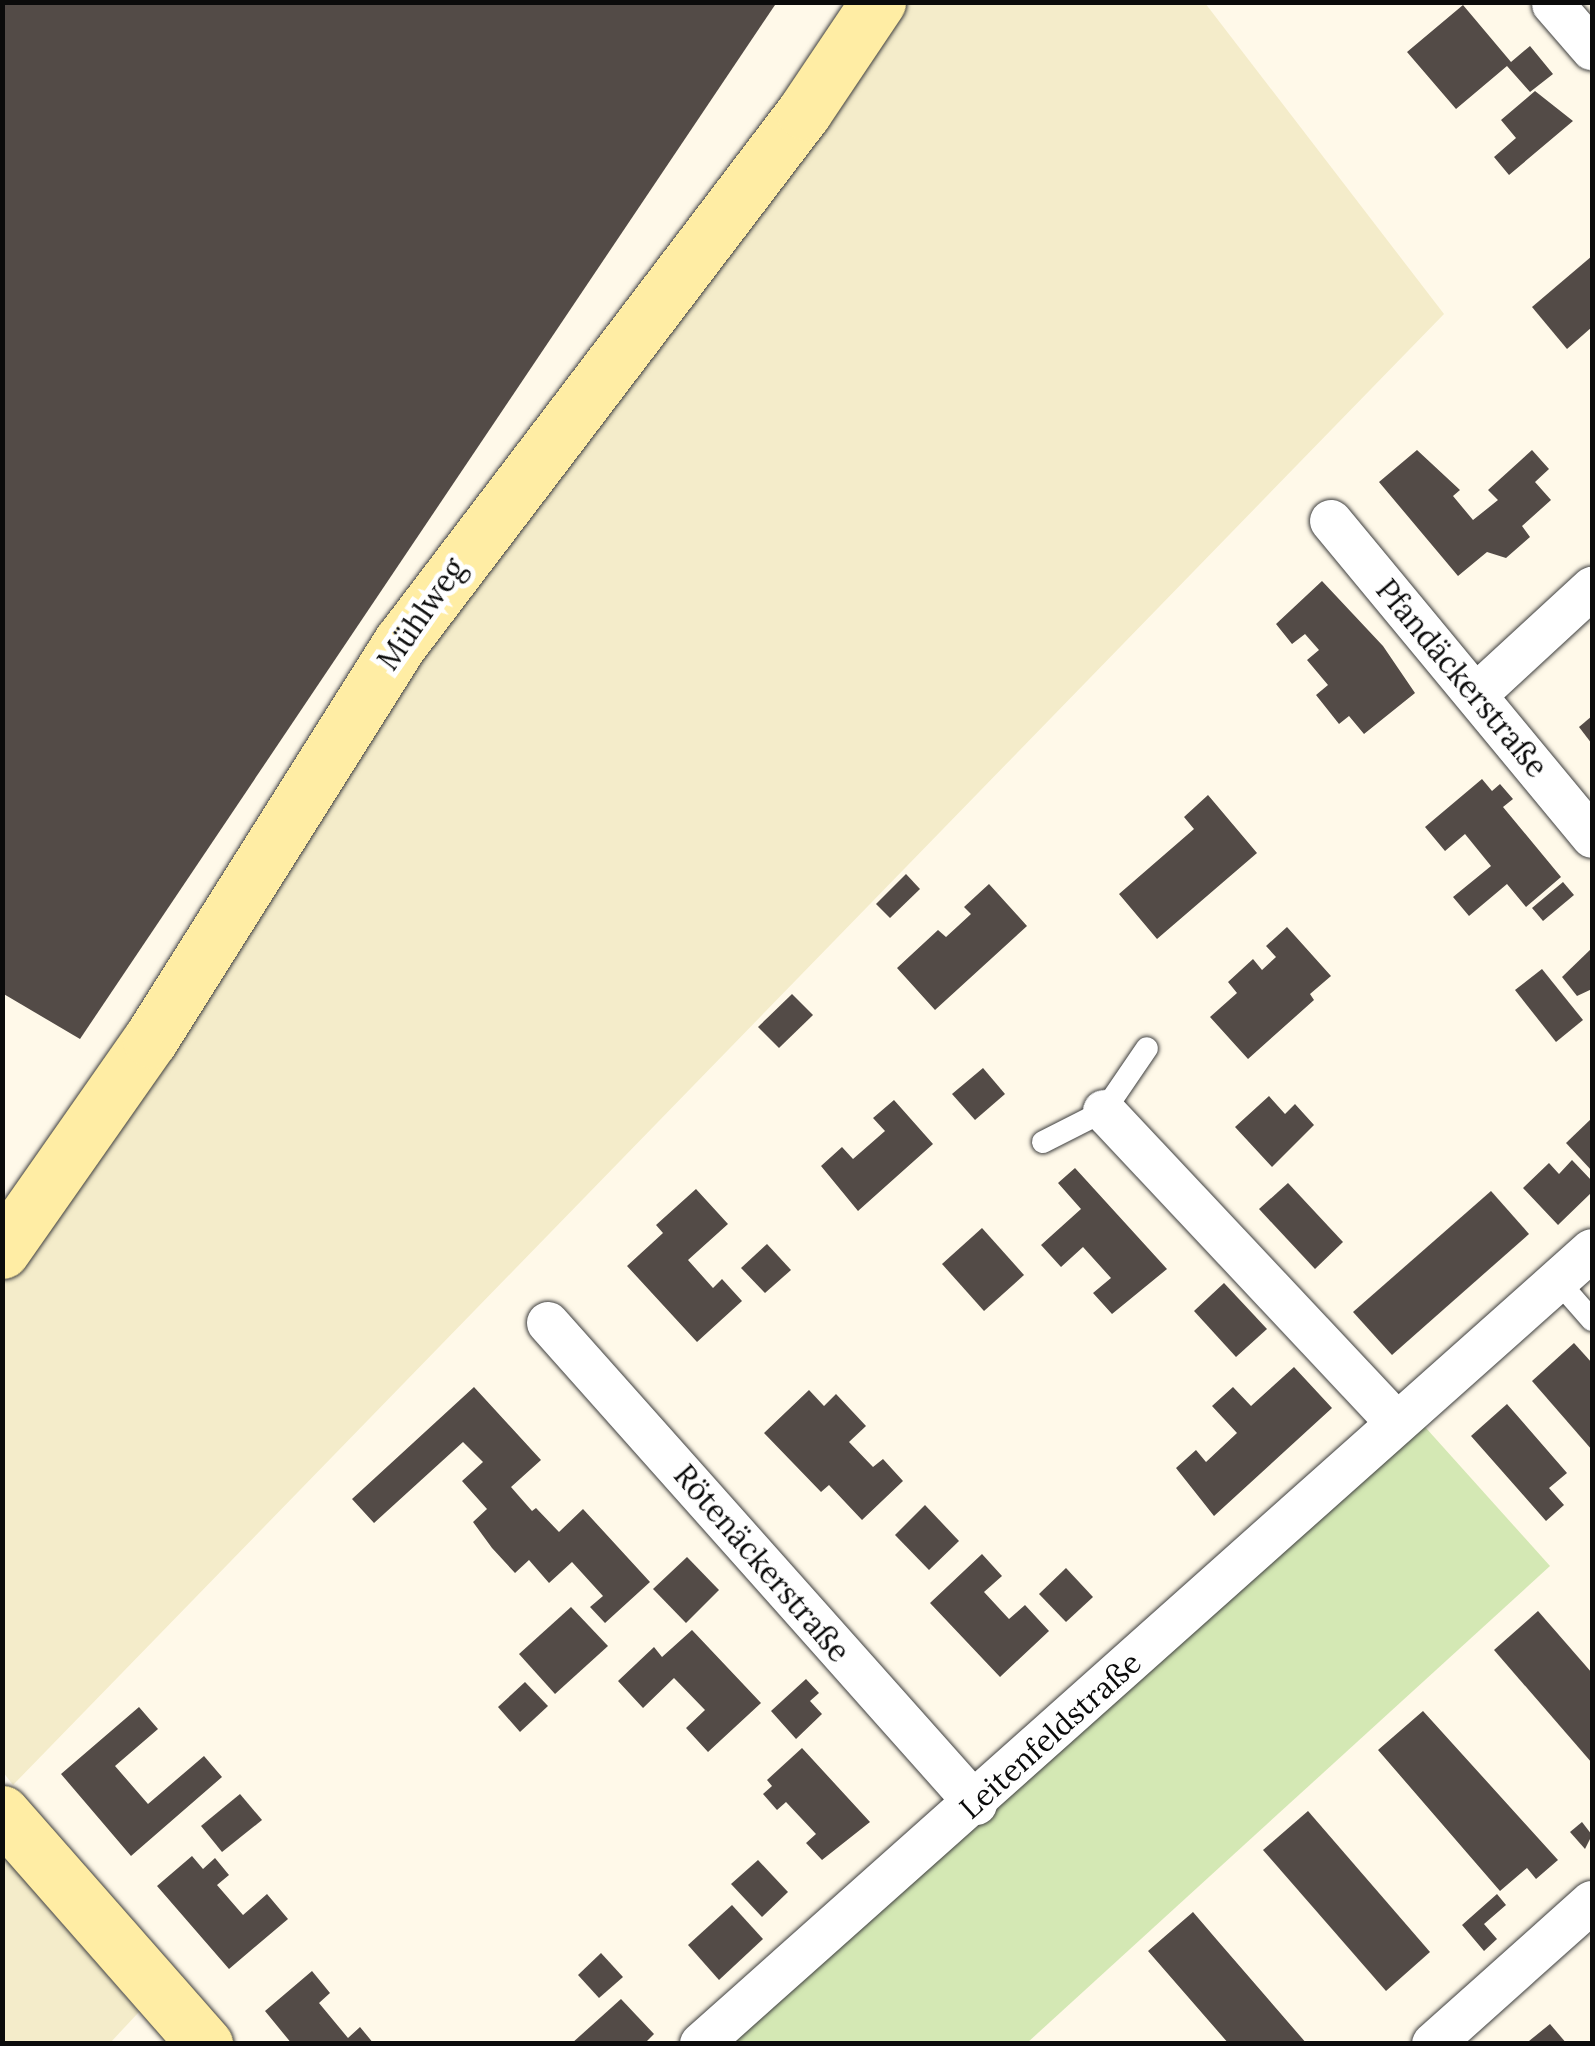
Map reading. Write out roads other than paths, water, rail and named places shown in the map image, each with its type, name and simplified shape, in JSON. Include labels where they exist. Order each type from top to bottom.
[{"type":"street","name":"Mühlweg","points":[[2,1252],[113,1095],[401,642],[804,112],[878,2]]},
{"type":"street","points":[[1553,3],[1592,49]]},
{"type":"street","name":"Pfandäckerstraße","points":[[1331,520],[1592,837]]},
{"type":"street","points":[[1476,695],[1592,588]]},
{"type":"street","points":[[1104,1111],[1394,1420]]},
{"type":"street","name":"Leitenfeldstraße","points":[[701,2044],[976,1804],[1394,1420],[1592,1250]]},
{"type":"street","name":"Rötenäckerstraße","points":[[548,1323],[976,1804]]},
{"type":"street","points":[[2,1813],[206,2044]]},
{"type":"street","points":[[1433,2044],[1592,1902]]},
{"type":"lane","points":[[1043,1142],[1104,1111],[1147,1048]]},
{"type":"lane","points":[[1557,1280],[1592,1320]]}]
